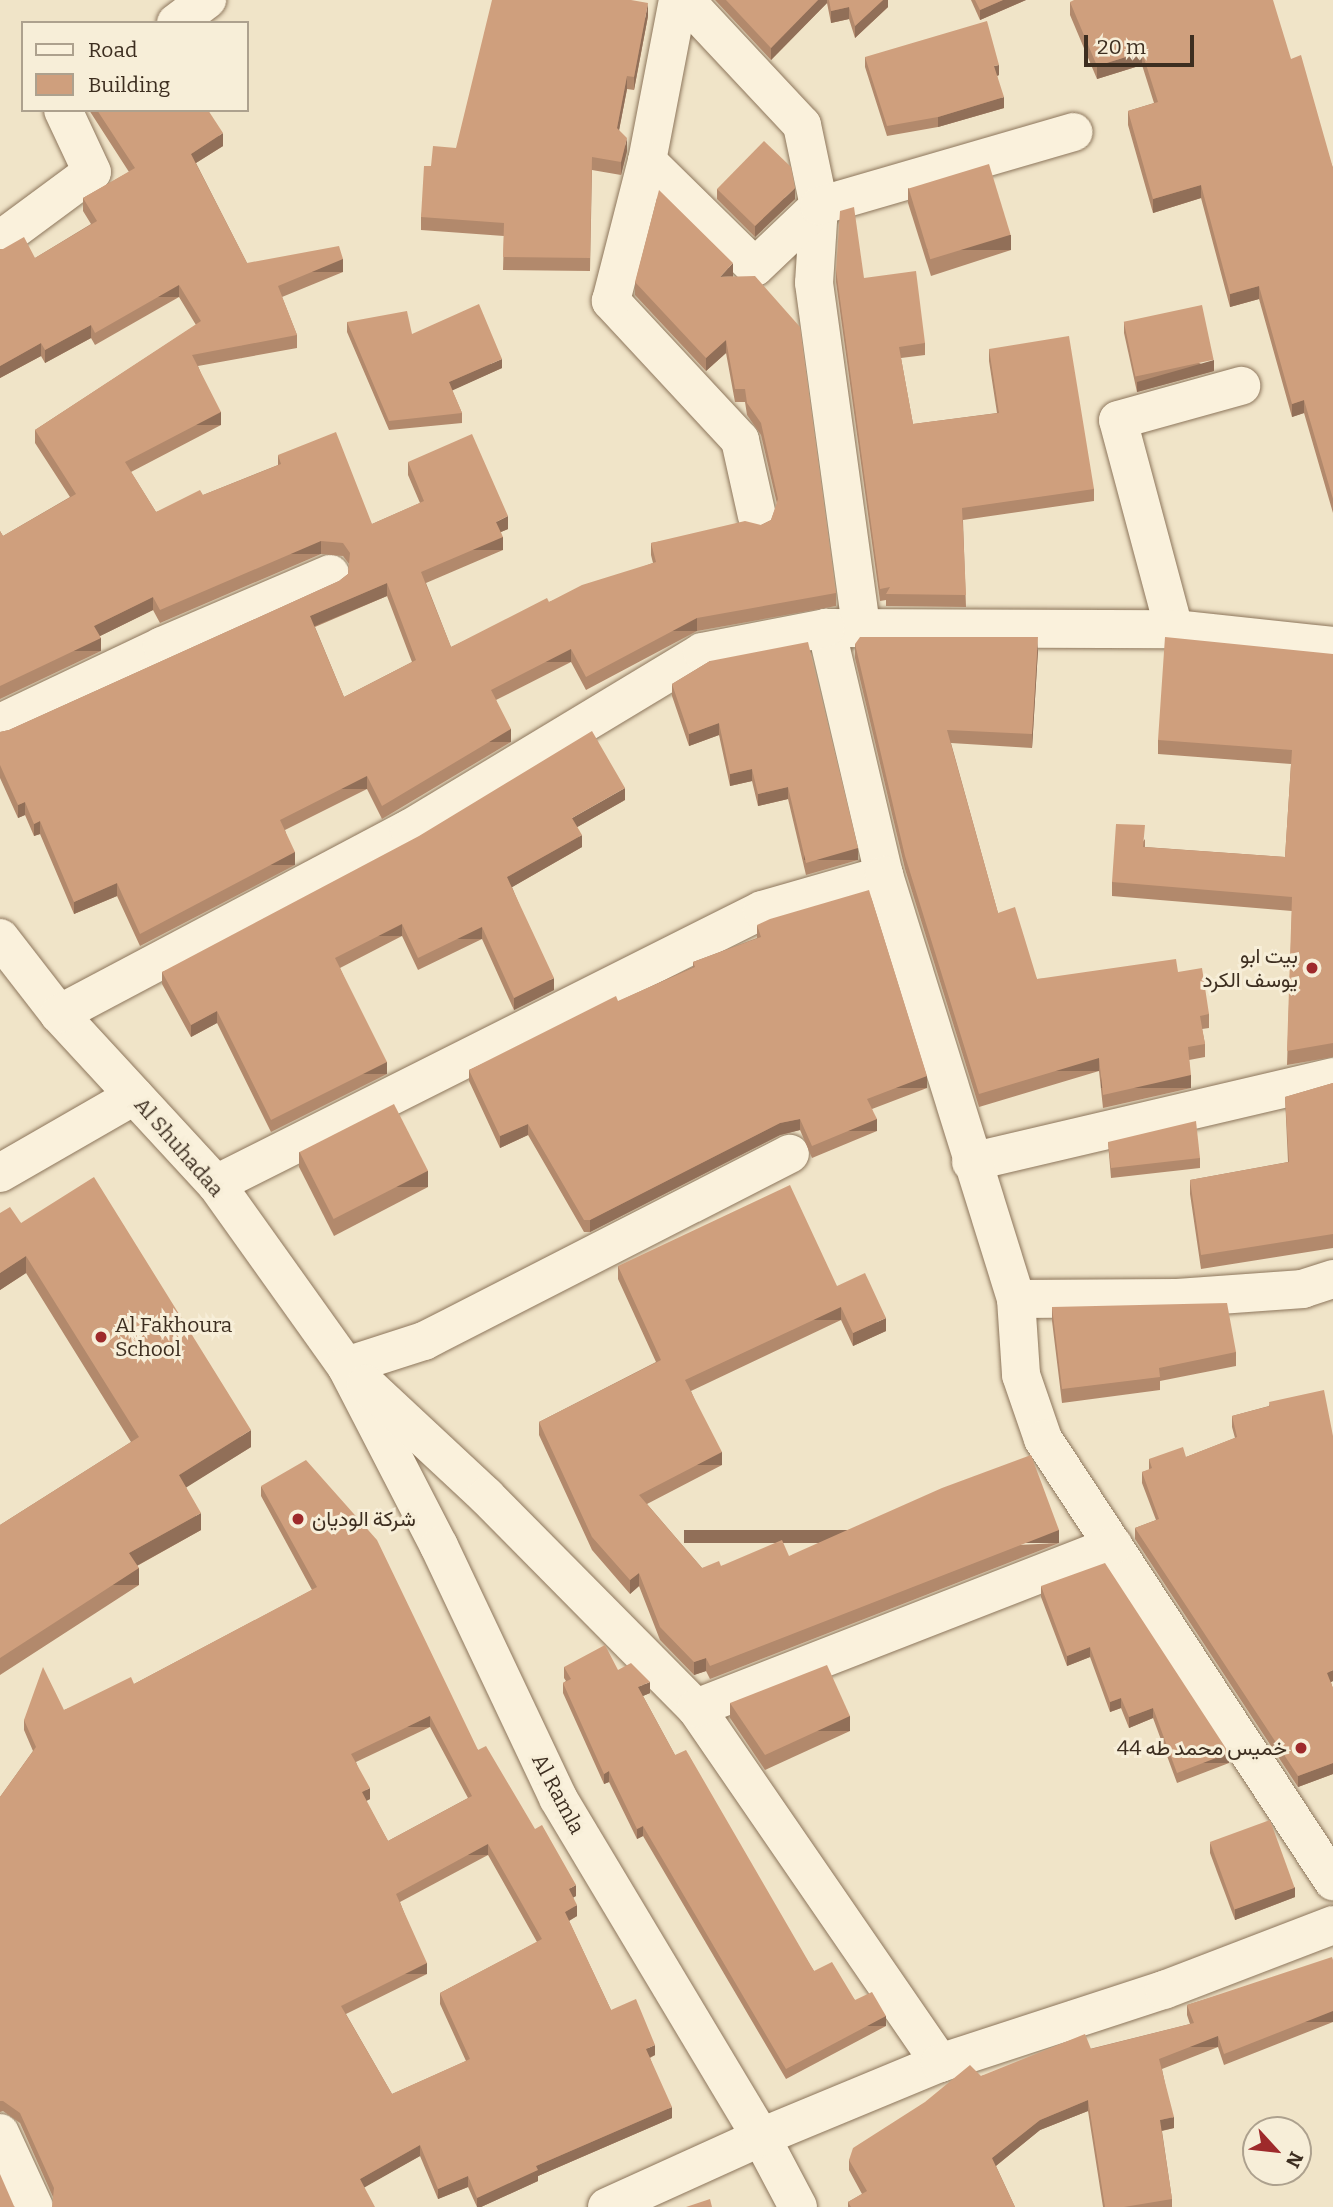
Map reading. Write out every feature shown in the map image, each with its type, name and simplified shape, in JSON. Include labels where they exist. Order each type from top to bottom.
[{"type":"street","points":[[179,21],[207,0]]},
{"type":"street","points":[[678,0],[647,161],[611,302],[740,440],[757,516]]},
{"type":"street","points":[[685,0],[802,125],[819,206],[814,283],[844,627],[884,875],[971,1162],[1016,1299],[1021,1375],[1044,1438],[1333,1881]]},
{"type":"street","points":[[0,240],[92,172],[64,112]]},
{"type":"street","points":[[647,161],[755,267],[819,206],[1073,132]]},
{"type":"street","points":[[1174,629],[1118,420],[1241,386]]},
{"type":"street","points":[[0,723],[89,679],[330,574]]},
{"type":"street","points":[[59,1014],[397,835],[702,652],[844,627],[1174,629],[1333,646]]},
{"type":"street","points":[[216,1184],[762,910],[884,875]]},
{"type":"street","name":"Al Shuhadaa","points":[[0,938],[59,1014],[216,1184],[346,1366]]},
{"type":"street","points":[[971,1162],[1333,1077]]},
{"type":"street","points":[[0,1173],[134,1096]]},
{"type":"street","points":[[790,1154],[424,1341],[346,1366],[486,1496],[696,1707],[940,2063]]},
{"type":"street","points":[[1016,1299],[1177,1298],[1303,1289],[1333,1279]]},
{"type":"street","name":"Al Ramla","points":[[346,1366],[439,1546],[558,1798],[761,2137],[798,2207]]},
{"type":"street","points":[[696,1707],[1113,1545]]},
{"type":"street","points":[[607,2207],[761,2137],[940,2063],[1164,1990],[1333,1926]]},
{"type":"street","points":[[0,2133],[34,2207]]},
{"type":"building","points":[[492,0],[631,0],[648,3],[634,77],[627,76],[617,128],[627,138],[621,162],[592,157],[590,258],[503,257],[504,223],[421,217],[424,166],[431,166],[433,146],[456,148]]},
{"type":"building","points":[[726,0],[818,0],[771,48]]},
{"type":"building","points":[[829,0],[883,0],[855,26],[849,7],[831,11]]},
{"type":"building","points":[[975,0],[1003,0],[980,10]]},
{"type":"building","points":[[1273,0],[1291,59],[1301,55],[1333,168],[1333,499],[1304,400],[1292,404],[1259,286],[1230,294],[1201,185],[1153,199],[1128,111],[1158,102],[1142,52],[1097,66],[1070,2]]},
{"type":"building","points":[[987,21],[999,65],[994,66],[1004,97],[938,117],[887,126],[865,57]]},
{"type":"building","points":[[98,112],[209,112],[223,133],[191,154],[247,263],[339,246],[343,259],[278,286],[297,335],[192,355],[221,412],[125,462],[156,512],[200,490],[203,495],[281,464],[278,455],[336,432],[372,524],[424,501],[408,462],[472,434],[508,516],[496,522],[503,537],[421,572],[451,647],[547,598],[549,602],[582,585],[656,562],[651,543],[745,521],[761,525],[771,520],[778,499],[761,423],[747,403],[745,389],[735,389],[726,340],[706,358],[635,282],[659,190],[733,263],[720,277],[755,276],[800,327],[836,593],[697,618],[586,677],[571,649],[491,690],[511,729],[382,806],[367,776],[280,820],[295,852],[140,934],[117,883],[74,902],[40,821],[34,824],[25,802],[18,805],[0,765],[0,732],[339,581],[348,574],[350,553],[343,543],[321,541],[160,610],[153,597],[94,626],[101,638],[0,686],[0,531],[3,536],[76,494],[35,430],[201,321],[179,285],[95,333],[91,325],[45,350],[41,343],[0,366],[0,249],[24,237],[35,258],[97,221],[83,198],[135,168]],"holes":[[[387,583],[416,660],[344,697],[310,616]]]},
{"type":"building","points":[[764,141],[791,167],[795,188],[755,226],[717,189]]},
{"type":"building","points":[[989,164],[1011,235],[930,259],[909,189]]},
{"type":"building","points":[[854,207],[864,278],[916,271],[925,343],[899,347],[913,424],[999,413],[989,349],[1069,336],[1094,489],[962,508],[966,595],[886,594],[890,587],[880,589],[836,270],[840,211]]},
{"type":"building","points":[[479,304],[502,359],[449,382],[462,413],[389,421],[347,322],[407,311],[412,334]]},
{"type":"building","points":[[1202,305],[1214,360],[1135,376],[1124,322]]},
{"type":"building","points":[[860,637],[1038,637],[1032,734],[947,730],[998,913],[1015,907],[1037,979],[1176,959],[1178,972],[1202,968],[1209,1014],[1200,1016],[1205,1044],[1188,1047],[1191,1075],[1103,1095],[1099,1058],[979,1094],[905,856],[855,644]]},
{"type":"building","points":[[1165,637],[1333,654],[1333,1043],[1287,1051],[1292,897],[1112,882],[1116,824],[1145,825],[1143,847],[1285,857],[1292,750],[1158,740]]},
{"type":"building","points":[[808,642],[858,848],[806,863],[788,787],[758,794],[752,769],[730,774],[719,723],[689,734],[672,684],[710,661]]},
{"type":"building","points":[[592,731],[625,788],[572,818],[582,835],[507,877],[554,978],[514,998],[482,927],[418,958],[402,924],[335,958],[387,1062],[271,1120],[217,1011],[191,1025],[162,972],[419,836]]},
{"type":"building","points":[[869,890],[927,1076],[867,1099],[877,1119],[812,1146],[800,1119],[780,1123],[590,1220],[584,1220],[528,1124],[500,1136],[469,1070],[616,996],[618,1001],[695,967],[693,962],[761,937],[757,925],[770,919]]},
{"type":"building","points":[[1333,1083],[1333,1234],[1201,1255],[1190,1180],[1289,1162],[1285,1097]]},
{"type":"building","points":[[394,1104],[428,1171],[334,1219],[300,1152]]},
{"type":"building","points":[[1196,1121],[1200,1158],[1111,1168],[1108,1142]]},
{"type":"building","name":"Al Fakhoura School","points":[[94,1177],[251,1430],[179,1475],[201,1513],[129,1553],[139,1568],[0,1658],[0,1525],[139,1437],[26,1256],[0,1273],[0,1213],[10,1207],[21,1223]]},
{"type":"building","points":[[790,1185],[837,1286],[865,1273],[886,1318],[853,1333],[841,1307],[685,1380],[722,1452],[639,1495],[702,1568],[719,1561],[721,1566],[782,1540],[789,1556],[942,1488],[1031,1455],[1059,1530],[710,1666],[706,1658],[694,1662],[660,1627],[639,1573],[630,1580],[592,1537],[539,1422],[661,1360],[618,1266]]},
{"type":"building","points":[[1227,1303],[1236,1352],[1159,1368],[1160,1377],[1062,1389],[1052,1307]]},
{"type":"building","points":[[1324,1390],[1333,1436],[1333,1670],[1327,1673],[1333,1688],[1333,1763],[1298,1776],[1135,1528],[1159,1519],[1142,1472],[1152,1468],[1149,1459],[1183,1447],[1186,1457],[1237,1437],[1232,1416],[1270,1406],[1269,1402]]},
{"type":"building","points":[[306,1460],[377,1540],[478,1750],[486,1746],[535,1829],[542,1825],[576,1885],[569,1889],[577,1905],[565,1912],[611,2010],[636,1999],[655,2045],[646,2049],[672,2107],[536,2166],[538,2170],[477,2198],[468,2176],[438,2189],[420,2145],[360,2179],[375,2207],[52,2207],[54,2188],[20,2113],[0,2101],[0,1797],[36,1747],[24,1720],[43,1667],[64,1710],[131,1677],[134,1684],[317,1587],[261,1486]],"holes":[[[430,1716],[472,1796],[388,1841],[362,1792],[370,1788],[351,1754]],[[488,1844],[542,1939],[440,1993],[470,2059],[392,2094],[341,2006],[427,1963],[396,1894]]]},
{"type":"building","points":[[1105,1563],[1229,1753],[1177,1773],[1153,1708],[1129,1717],[1121,1698],[1110,1702],[1090,1647],[1067,1656],[1041,1586]]},
{"type":"building","points":[[605,1645],[618,1670],[631,1663],[650,1682],[638,1687],[675,1755],[686,1750],[814,1971],[832,1962],[855,2000],[872,1992],[886,2016],[786,2069],[643,1826],[637,1829],[609,1771],[604,1774],[563,1683],[571,1679],[564,1667]]},
{"type":"building","points":[[827,1665],[850,1716],[765,1755],[730,1703]]},
{"type":"building","points":[[1270,1820],[1295,1888],[1234,1910],[1210,1842]]},
{"type":"building","points":[[1332,1957],[1333,2011],[1224,2054],[1218,2036],[1159,2059],[1174,2117],[1160,2120],[1172,2199],[1124,2207],[1105,2207],[1088,2100],[1040,2120],[992,2158],[1015,2207],[851,2207],[848,2202],[867,2191],[849,2160],[853,2148],[925,2102],[970,2065],[981,2076],[1085,2034],[1091,2049],[1194,2023],[1187,2005]]},
{"type":"building","points":[[0,2174],[14,2206],[15,2207],[0,2207]]},
{"type":"building","points":[[710,2199],[712,2207],[686,2207]]},
{"type":"place","name":"بيت ابو يوسف الكرد","points":[[1312,968]]},
{"type":"place","name":"Al Fakhoura School","points":[[101,1337]]},
{"type":"place","name":"شركة الوديان","points":[[298,1519]]},
{"type":"place","name":"خميس محمد طه 44","points":[[1301,1748]]}]
